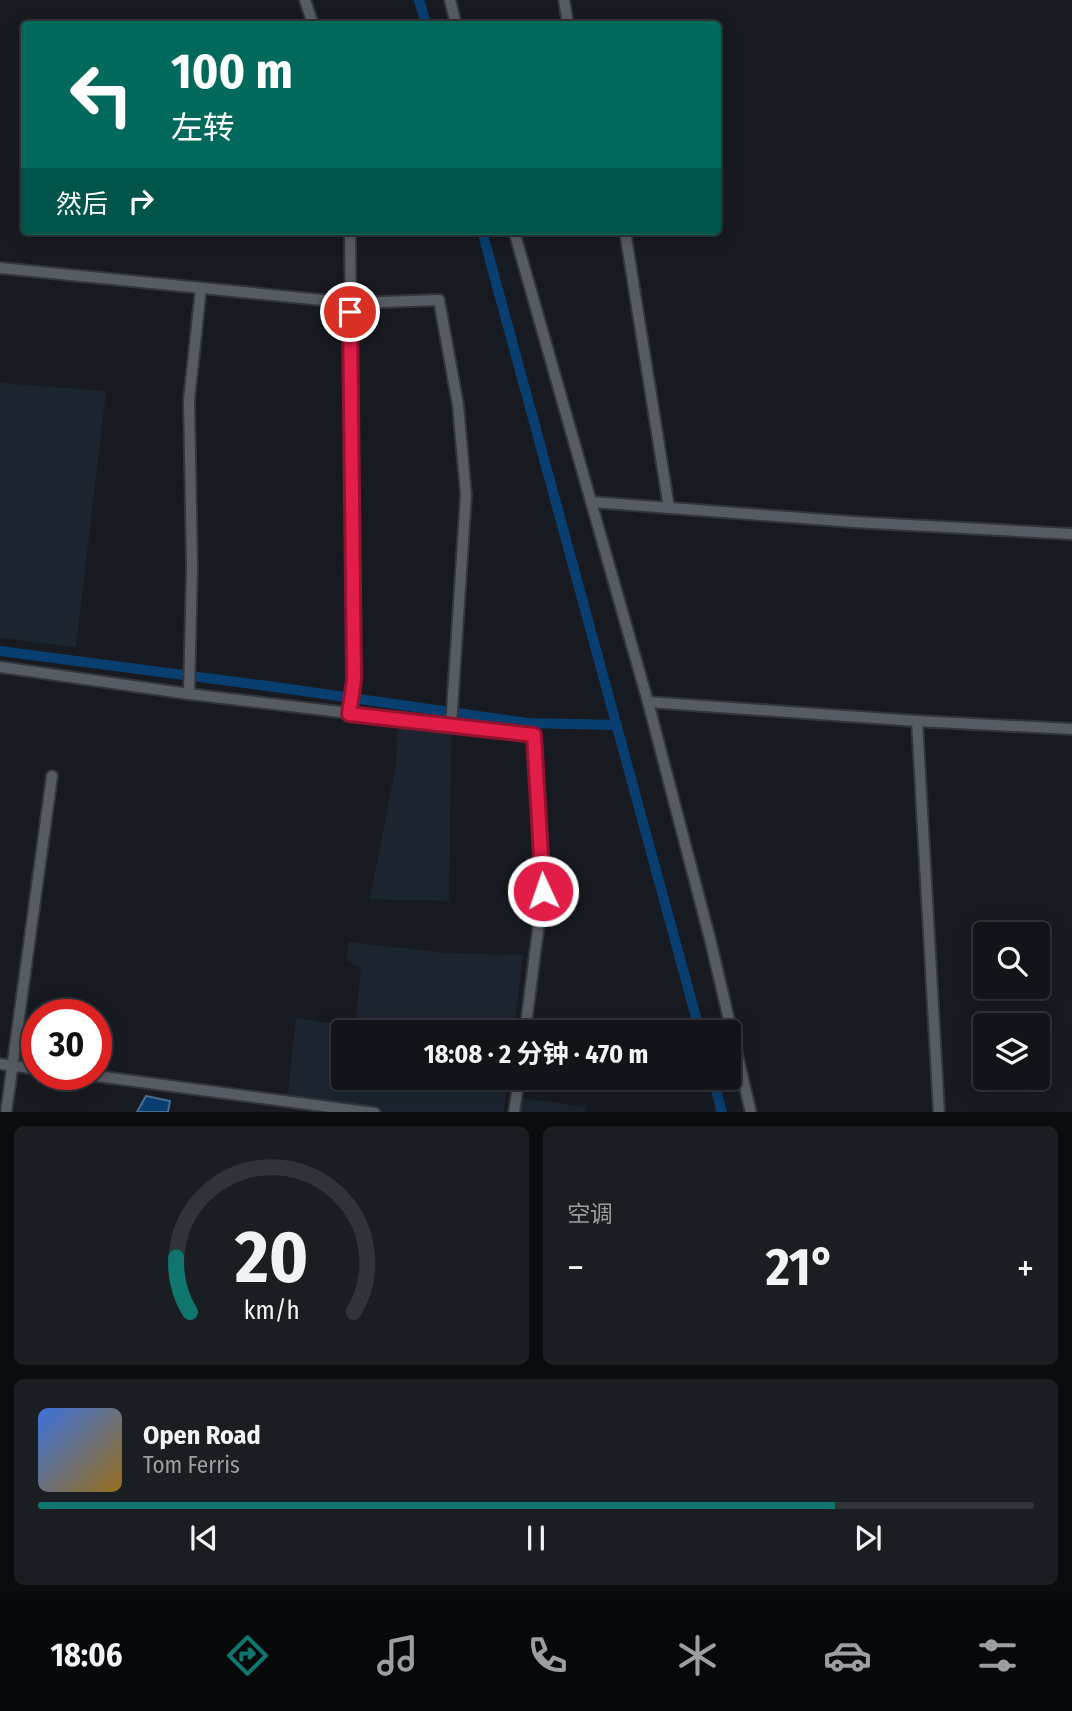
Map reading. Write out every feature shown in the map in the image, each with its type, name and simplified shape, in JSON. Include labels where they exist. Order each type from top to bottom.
[{"type":"street","points":[[305,0],[312,21]]},
{"type":"street","points":[[450,0],[455,21]]},
{"type":"street","points":[[564,0],[568,21]]},
{"type":"street","points":[[349,714],[354,680],[350,235]]},
{"type":"street","points":[[515,235],[648,702],[710,939],[751,1112]]},
{"type":"street","points":[[626,235],[669,508]]},
{"type":"street","points":[[0,268],[350,303],[439,300],[458,405],[466,495],[451,726]]},
{"type":"street","points":[[189,694],[192,567],[189,400],[201,288]]},
{"type":"street","points":[[592,502],[841,521],[1072,534]]},
{"type":"street","points":[[0,667],[189,694],[534,735],[543,891],[527,1020]]},
{"type":"street","points":[[648,702],[1072,729]]},
{"type":"street","points":[[917,721],[939,1112]]},
{"type":"street","points":[[6,1112],[6,1065],[52,776]]},
{"type":"street","points":[[112,1079],[282,1107],[375,1112]]},
{"type":"street","points":[[514,1112],[517,1090]]},
{"type":"shaded area","points":[[0,383],[106,391],[76,647],[0,638]]},
{"type":"shaded area","points":[[398,720],[451,726],[449,901],[370,899],[396,764]]},
{"type":"shaded area","points":[[348,942],[446,953],[523,955],[515,1020],[356,1020],[361,969],[347,961]]},
{"type":"shaded area","points":[[296,1018],[331,1023],[331,1090],[507,1090],[504,1112],[368,1112],[287,1101]]},
{"type":"shaded area","points":[[516,1097],[585,1107],[585,1112],[514,1112]]},
{"type":"water","points":[[146,1096],[170,1101],[168,1112],[137,1112]]},
{"type":"waterway","points":[[419,0],[425,21]]},
{"type":"waterway","points":[[483,235],[697,1020]]},
{"type":"waterway","points":[[0,651],[527,723],[617,725]]},
{"type":"waterway","points":[[716,1090],[722,1112]]},
{"type":"route","points":[[350,312],[354,680],[349,714],[534,735],[543,891]]}]
